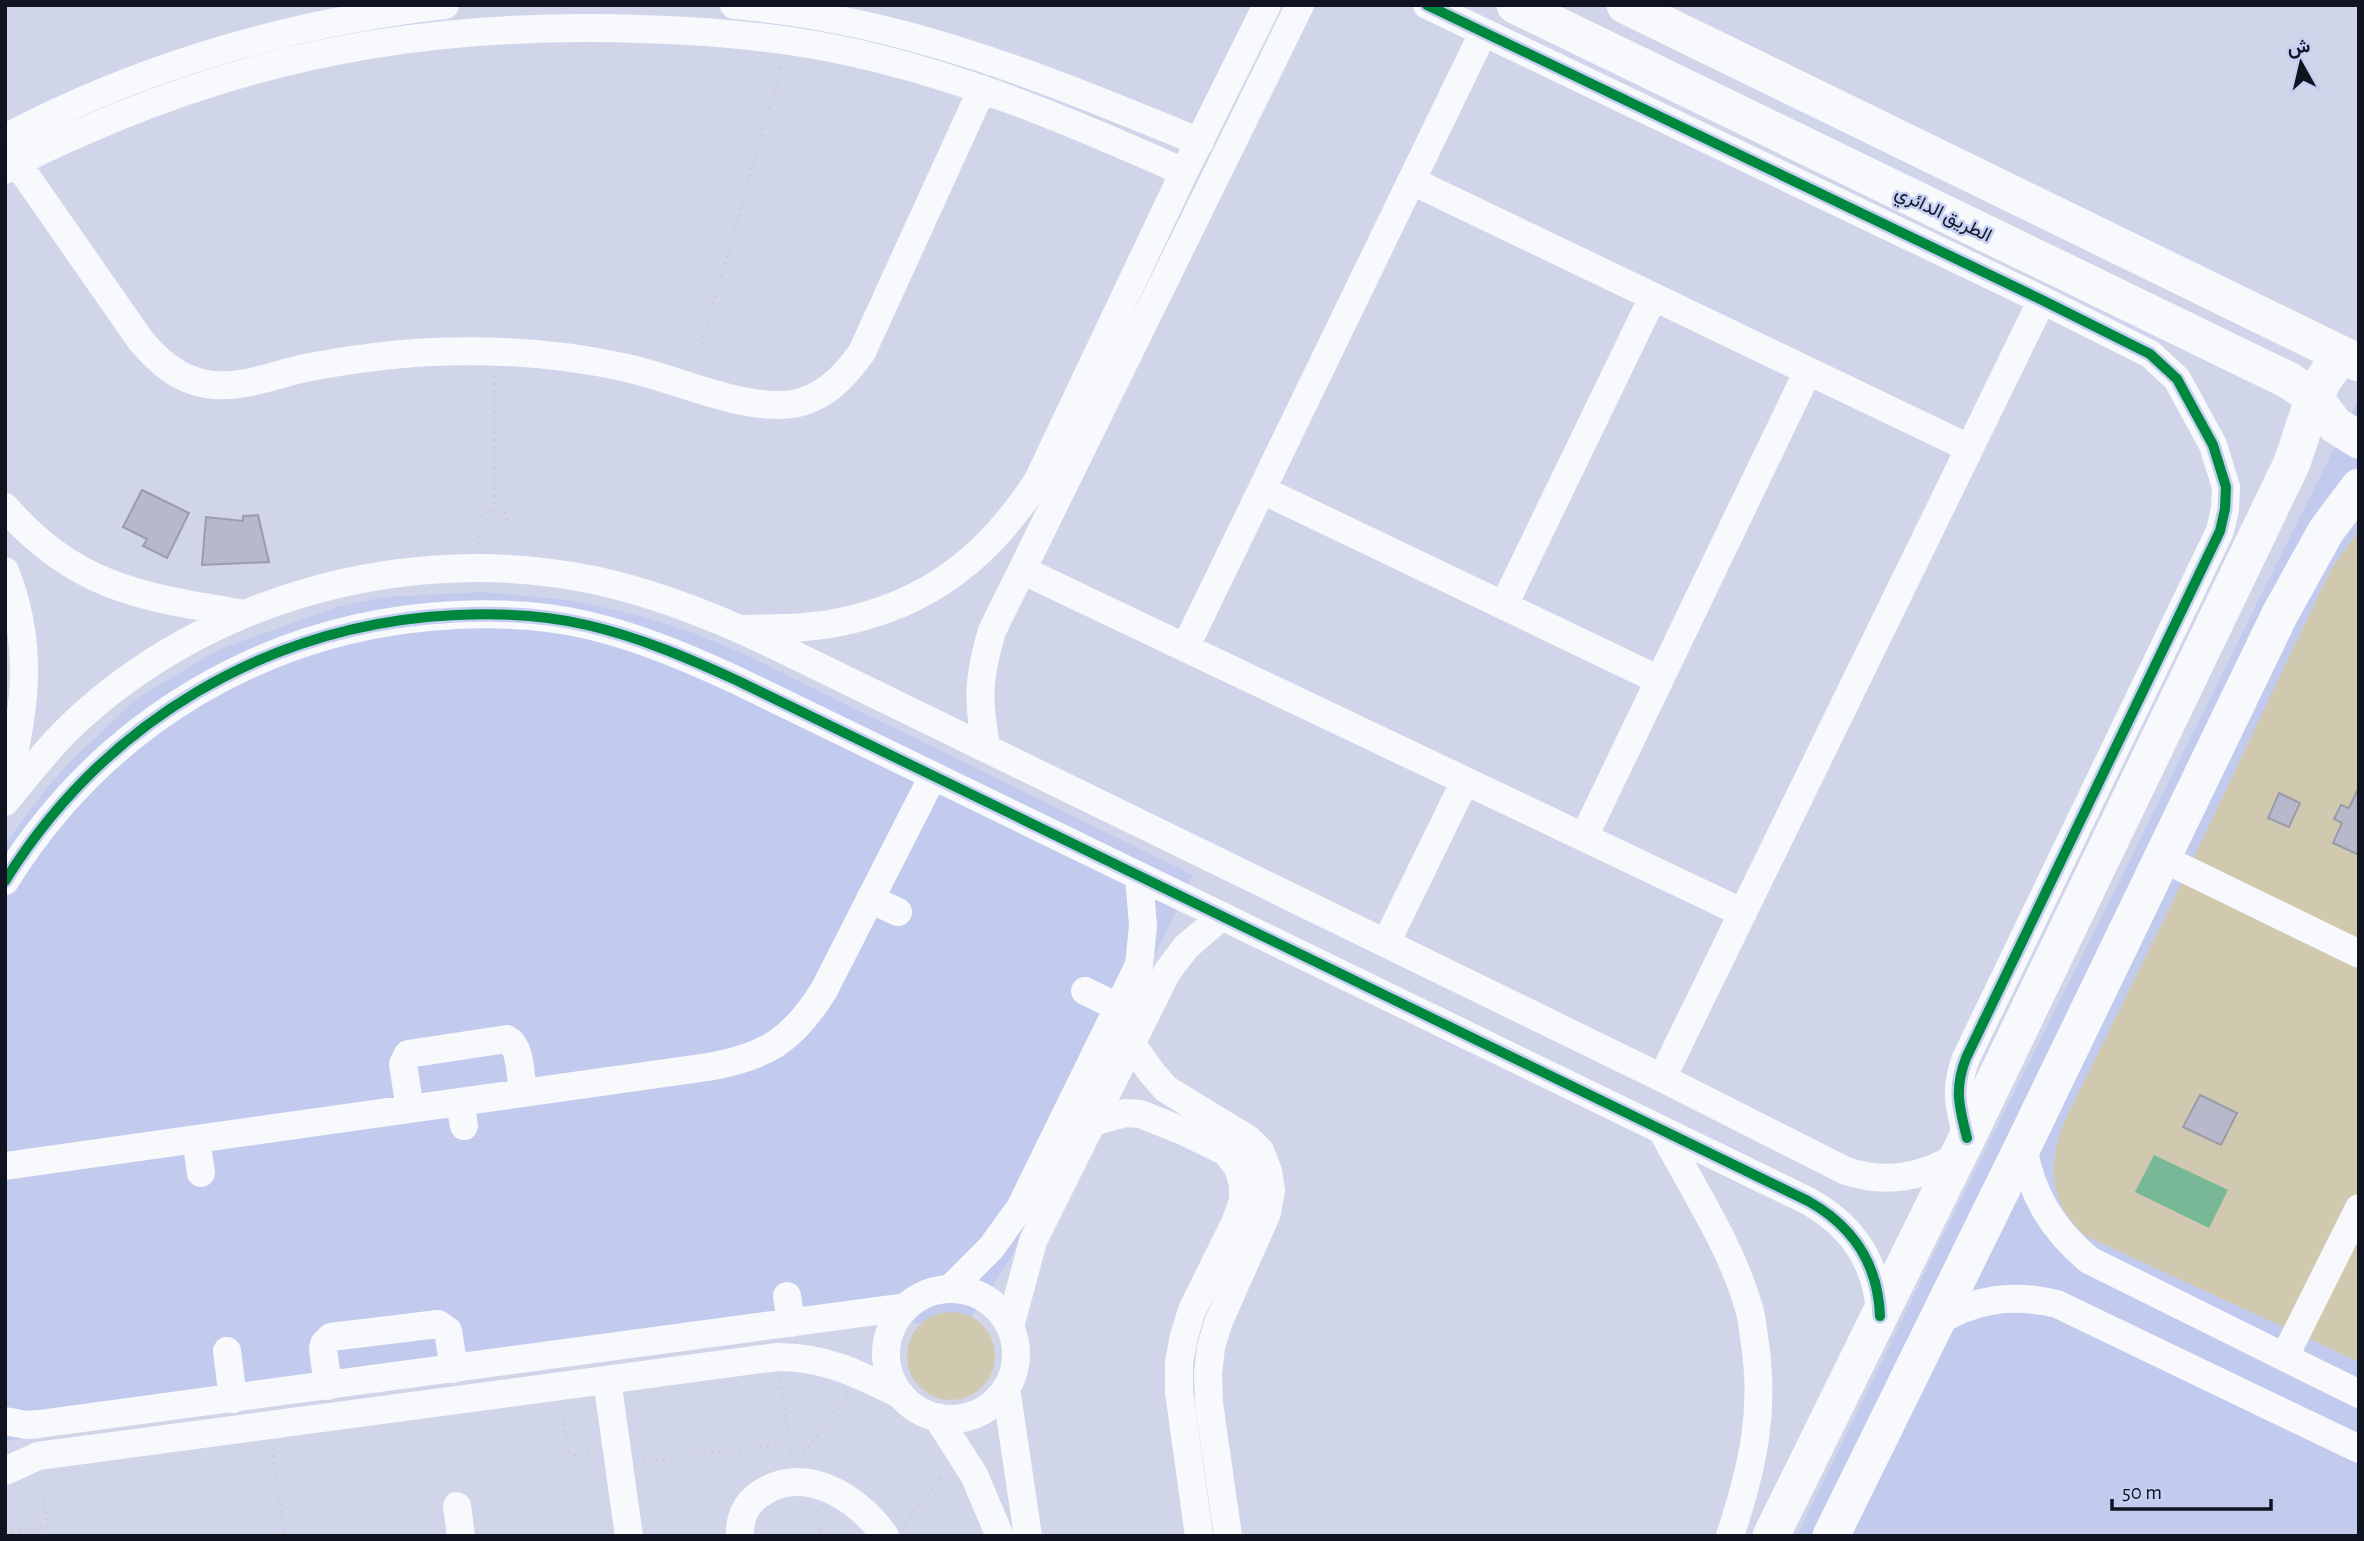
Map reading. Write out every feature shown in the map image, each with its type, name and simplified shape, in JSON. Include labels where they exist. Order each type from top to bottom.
[{"type":"main road","name":"الطريق الدائري","points":[[1515,5],[2288,380],[2315,398],[2335,425],[2359,440]]},
{"type":"main road","points":[[1625,5],[2351,360]]},
{"type":"main road","points":[[1771,1536],[2291,465],[2328,370],[2351,360]]},
{"type":"main road","points":[[1831,1536],[2280,614],[2326,531],[2359,487]]},
{"type":"main road","points":[[2035,996],[2083,1021]]},
{"type":"street","points":[[9,157],[66,108],[215,52],[298,30],[445,5]]},
{"type":"street","points":[[734,5],[858,24],[967,51],[1200,142]]},
{"type":"street","points":[[740,629],[838,623],[907,601],[968,564],[1017,512],[1038,480],[1184,172],[1267,5]]},
{"type":"street","points":[[987,749],[979,711],[980,684],[992,631],[1300,5]]},
{"type":"street","points":[[5,802],[71,726],[110,692],[186,642],[245,614],[337,584],[419,571],[505,569],[593,580],[668,601],[740,629],[1662,1078],[1846,1171],[1878,1178],[1911,1177],[1928,1172],[1962,1147],[1958,1088],[1963,1066],[2220,531],[2226,487],[2213,445],[2177,379],[2150,354],[1427,5]]},
{"type":"street","points":[[9,157],[232,76],[328,52],[390,41],[639,17],[714,32],[854,53],[905,66],[1047,112],[1184,172]]},
{"type":"street","points":[[1185,648],[1483,33]]},
{"type":"street","points":[[9,157],[141,341],[159,361],[181,376],[206,384],[233,385],[367,358],[431,352],[495,351],[600,363],[766,406],[795,404],[822,393],[845,376],[862,352],[982,89]]},
{"type":"street","points":[[1412,181],[1969,448]]},
{"type":"street","points":[[1504,605],[1653,296]]},
{"type":"street","points":[[1662,1078],[2042,300]]},
{"type":"street","points":[[1584,837],[1808,371]]},
{"type":"street","points":[[1262,489],[1659,680]]},
{"type":"street","points":[[5,507],[34,536],[80,570],[113,586],[148,597],[245,614]]},
{"type":"street","points":[[5,558],[34,536]]},
{"type":"street","points":[[1022,570],[1743,913]]},
{"type":"street","points":[[5,571],[14,593],[23,637],[26,683],[20,728],[5,796]]},
{"type":"street","points":[[586,624],[593,580]]},
{"type":"street","points":[[5,881],[54,813],[90,773],[130,737],[197,692],[269,655],[320,637],[425,617],[479,614],[586,624],[699,664],[1824,1210],[1852,1235],[1862,1249],[1876,1282],[1880,1316]]},
{"type":"street","points":[[5,1166],[196,1139],[305,1133],[410,1109],[462,1114],[523,1093],[709,1067],[747,1059],[763,1052],[797,1027],[810,1012],[933,776]]},
{"type":"street","points":[[1386,943],[1465,780]]},
{"type":"street","points":[[2162,858],[2359,954]]},
{"type":"street","points":[[950,1289],[991,1248],[1020,1208],[1139,965],[1143,926],[1139,876]]},
{"type":"street","points":[[870,899],[898,912]]},
{"type":"street","points":[[1281,945],[1304,903]]},
{"type":"street","points":[[1010,1327],[1033,1241],[1175,958],[1223,916]]},
{"type":"street","points":[[1085,991],[1118,1007]]},
{"type":"street","points":[[410,1109],[403,1064],[408,1054],[507,1039],[512,1041],[516,1048],[523,1093]]},
{"type":"street","points":[[1132,1045],[1167,1089],[1248,1139],[1260,1151],[1268,1171],[1271,1190],[1267,1213],[1219,1321],[1209,1361],[1209,1403],[1228,1536]]},
{"type":"street","points":[[1093,1122],[1125,1113],[1140,1114],[1183,1131],[1226,1152],[1238,1167],[1244,1185],[1243,1201],[1235,1223],[1192,1310],[1180,1362],[1179,1392],[1199,1536]]},
{"type":"street","points":[[1663,1132],[1711,1221],[1749,1306],[1759,1365],[1759,1418],[1747,1483],[1730,1536]]},
{"type":"street","points":[[196,1139],[201,1173]]},
{"type":"street","points":[[2023,1146],[2026,1166],[2040,1204],[2062,1235],[2089,1260],[2359,1394]]},
{"type":"street","points":[[1781,1188],[1802,1150]]},
{"type":"street","points":[[2284,1356],[2359,1208]]},
{"type":"street","points":[[5,1471],[38,1456],[777,1357],[828,1362],[901,1395],[923,1413],[957,1418],[976,1413],[993,1403],[1006,1388],[1013,1373],[1015,1342],[1010,1327],[992,1303],[979,1295],[950,1289],[919,1297],[906,1307],[895,1319],[885,1350],[889,1374],[901,1395]]},
{"type":"street","points":[[1935,1324],[1963,1308],[1994,1299],[2026,1298],[2057,1304],[2359,1449]]},
{"type":"street","points":[[5,1421],[39,1424],[677,1339],[789,1309],[906,1307]]},
{"type":"street","points":[[328,1386],[324,1344],[331,1337],[344,1335],[442,1325],[448,1331],[454,1369]]},
{"type":"street","points":[[677,1339],[681,1370]]},
{"type":"street","points":[[227,1351],[233,1399]]},
{"type":"street","points":[[607,1380],[629,1536]]},
{"type":"street","points":[[1006,1388],[1028,1536]]},
{"type":"street","points":[[205,1403],[208,1433]]},
{"type":"street","points":[[937,1417],[961,1453],[985,1498],[1000,1536]]},
{"type":"street","points":[[740,1536],[742,1517],[755,1497],[767,1489],[795,1482],[812,1484],[844,1496],[870,1517],[894,1531]]},
{"type":"street","points":[[457,1506],[461,1536]]},
{"type":"path","points":[[690,385],[788,41]]},
{"type":"path","points":[[494,511],[495,351]]},
{"type":"path","points":[[477,568],[481,513],[494,511],[507,515],[505,569]]},
{"type":"path","points":[[777,1357],[793,1468],[861,1376]]},
{"type":"path","points":[[558,1387],[568,1452],[574,1455],[618,1458],[790,1443]]},
{"type":"path","points":[[268,1425],[284,1536]]},
{"type":"path","points":[[894,1531],[961,1453]]},
{"type":"path","points":[[5,1534],[44,1528],[48,1525],[38,1456]]},
{"type":"shaded area","points":[[2359,398],[2359,1536],[1797,1536],[1938,1246]]},
{"type":"shaded area","points":[[2359,530],[2359,1362],[2086,1236],[2065,1211],[2055,1184],[2054,1170],[2063,1124],[2330,571]]},
{"type":"shaded area","points":[[484,592],[577,601],[644,617],[694,633],[744,654],[1193,875],[1009,1261],[956,1339],[926,1325],[910,1322],[883,1323],[5,1441],[5,844],[49,785],[136,699],[220,649],[337,607],[384,597]]},
{"type":"shaded area","points":[[2154,1155],[2228,1190],[2209,1228],[2135,1192]]},
{"type":"shaded area","points":[[951,1312],[968,1316],[982,1325],[991,1339],[995,1356],[991,1373],[982,1387],[968,1396],[951,1400],[934,1396],[920,1387],[911,1373],[907,1356],[911,1339],[920,1325],[934,1316]]},
{"type":"building","points":[[142,490],[189,513],[167,558],[143,546],[147,539],[123,527]]},
{"type":"building","points":[[258,515],[269,562],[202,565],[206,517],[243,521],[243,516]]},
{"type":"building","points":[[2359,787],[2359,855],[2333,843],[2342,823],[2334,819],[2341,805],[2349,808]]},
{"type":"building","points":[[2279,793],[2300,803],[2289,827],[2268,818]]},
{"type":"building","points":[[2200,1095],[2237,1113],[2221,1145],[2183,1127]]},
{"type":"cycle path","points":[[1427,5],[2150,354],[2177,379],[2213,445],[2226,487],[2220,531],[1966,1058],[1960,1079],[1959,1098],[1967,1138]]},
{"type":"cycle path","points":[[5,881],[45,824],[91,774],[142,729],[197,692],[257,661],[320,638],[387,622],[489,614],[538,617],[587,625],[663,649],[736,680],[1808,1201],[1838,1222],[1860,1248],[1874,1280],[1880,1316]]}]
